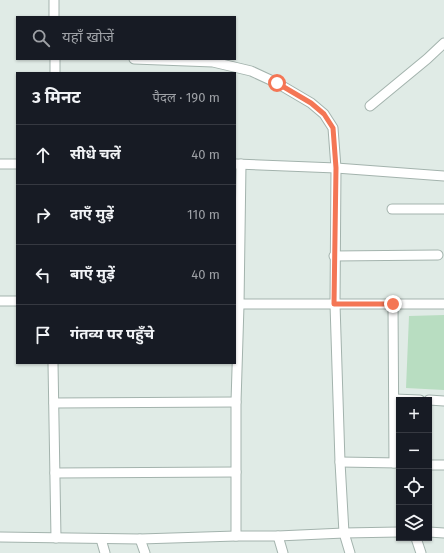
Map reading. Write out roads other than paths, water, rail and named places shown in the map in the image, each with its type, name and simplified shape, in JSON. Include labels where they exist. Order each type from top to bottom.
[{"type":"street","points":[[54,0],[54,16]]},
{"type":"street","points":[[370,106],[444,43]]},
{"type":"street","points":[[55,60],[55,72]]},
{"type":"street","points":[[160,60],[213,62],[251,71],[277,83],[311,103],[324,114],[333,128],[336,168],[334,304],[340,462],[344,533],[350,553]]},
{"type":"street","points":[[0,164],[16,164]]},
{"type":"street","points":[[236,536],[238,164],[336,168],[444,176]]},
{"type":"street","points":[[392,209],[444,209]]},
{"type":"street","points":[[334,256],[438,256]]},
{"type":"street","points":[[0,301],[16,301]]},
{"type":"street","points":[[237,304],[444,304]]},
{"type":"street","points":[[393,304],[396,442]]},
{"type":"street","points":[[53,364],[56,538]]},
{"type":"street","points":[[432,400],[444,401]]},
{"type":"street","points":[[54,403],[236,402]]},
{"type":"street","points":[[340,462],[396,463]]},
{"type":"street","points":[[432,464],[444,465]]},
{"type":"street","points":[[55,473],[236,472]]},
{"type":"street","points":[[0,537],[140,539],[396,532]]},
{"type":"street","points":[[432,532],[444,533]]},
{"type":"street","points":[[278,536],[283,553]]},
{"type":"street","points":[[101,539],[105,553]]},
{"type":"street","points":[[140,539],[145,553]]},
{"type":"street","points":[[417,541],[421,553]]}]
